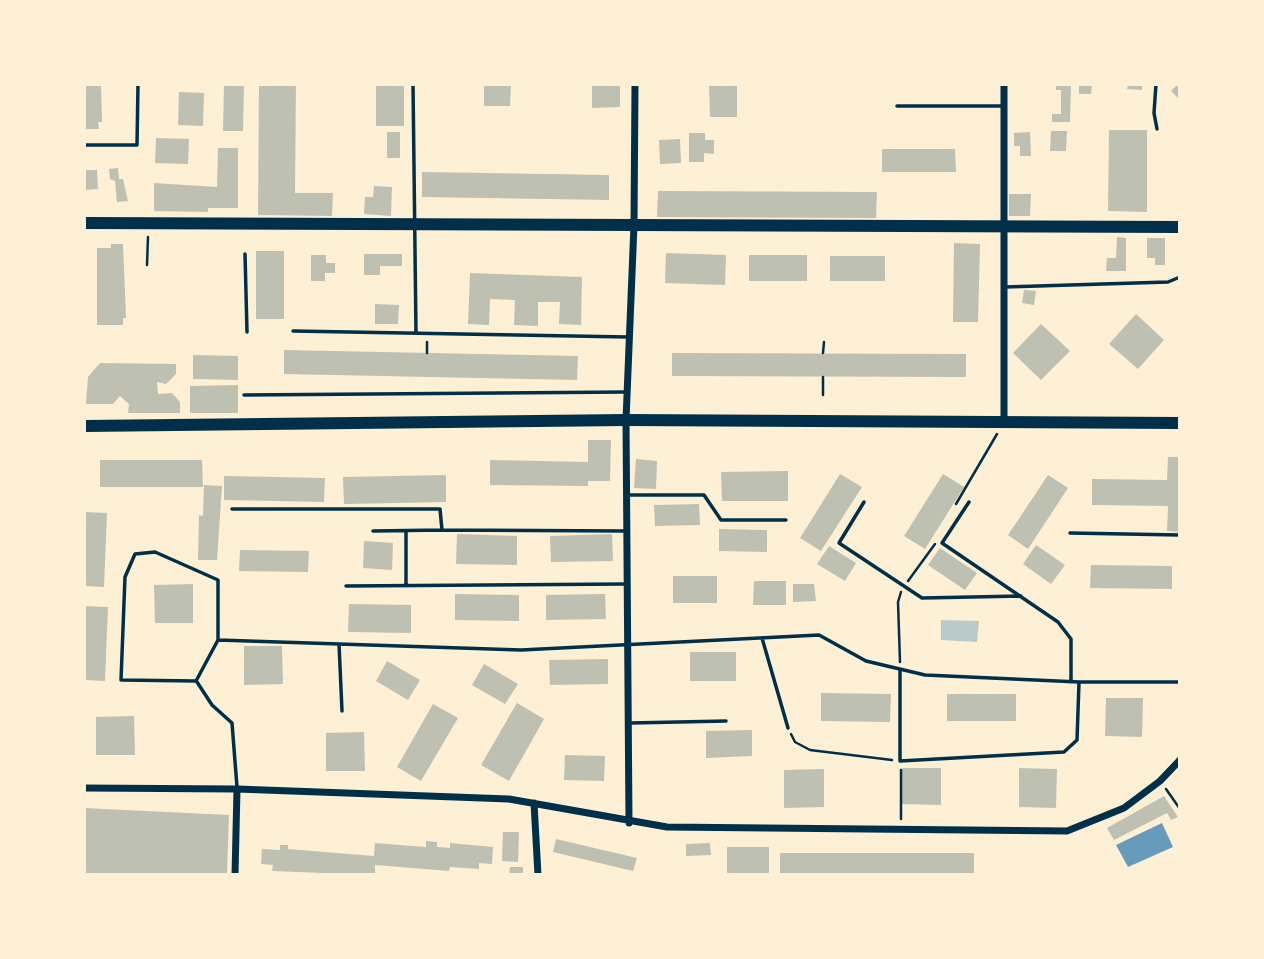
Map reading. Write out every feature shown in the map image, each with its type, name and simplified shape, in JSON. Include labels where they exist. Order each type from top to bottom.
[{"type":"main road","points":[[84,223],[1180,227]]},
{"type":"main road","points":[[84,426],[626,420],[1180,423]]},
{"type":"street","points":[[629,823],[626,392],[634,225],[635,84]]},
{"type":"street","points":[[1004,84],[1004,423]]},
{"type":"street","points":[[84,788],[237,789],[509,799],[629,823],[667,827],[1068,831],[1124,808],[1160,781],[1180,760]]},
{"type":"street","points":[[234,875],[237,789]]},
{"type":"street","points":[[534,803],[538,875]]},
{"type":"lane","points":[[84,145],[137,145],[138,84]]},
{"type":"lane","points":[[413,84],[416,333]]},
{"type":"lane","points":[[1156,84],[1154,113],[1157,129]]},
{"type":"lane","points":[[897,106],[1004,106]]},
{"type":"lane","points":[[245,254],[247,331]]},
{"type":"lane","points":[[1003,287],[1168,282],[1180,277]]},
{"type":"lane","points":[[293,331],[628,337]]},
{"type":"lane","points":[[244,395],[626,392]]},
{"type":"lane","points":[[626,495],[704,495],[721,520],[786,520]]},
{"type":"lane","points":[[864,502],[839,543],[922,598],[1023,596]]},
{"type":"lane","points":[[969,502],[942,543],[1058,622],[1071,639],[1071,682]]},
{"type":"lane","points":[[232,509],[440,509],[442,530]]},
{"type":"lane","points":[[373,531],[627,531]]},
{"type":"lane","points":[[406,531],[406,586]]},
{"type":"lane","points":[[1070,533],[1180,535]]},
{"type":"lane","points":[[155,552],[218,580],[218,640],[197,681],[121,680],[125,577],[135,554],[155,552]]},
{"type":"lane","points":[[346,586],[628,584]]},
{"type":"lane","points":[[218,640],[521,650],[819,635],[836,642],[866,661],[925,675],[1071,682],[1180,682]]},
{"type":"lane","points":[[762,638],[788,728]]},
{"type":"lane","points":[[339,645],[342,711]]},
{"type":"lane","points":[[900,669],[901,761],[1064,752],[1077,740],[1079,682]]},
{"type":"lane","points":[[197,681],[212,705],[232,723],[237,789]]},
{"type":"lane","points":[[630,723],[726,721]]},
{"type":"path","points":[[147,265],[149,225]]},
{"type":"path","points":[[823,354],[824,342]]},
{"type":"path","points":[[822,395],[823,377]]},
{"type":"path","points":[[788,728],[795,742],[810,750],[901,761],[901,831]]},
{"type":"path","points":[[1160,781],[1180,809]]},
{"type":"shaded area","points":[[941,620],[979,621],[977,642],[941,640]]},
{"type":"water","points":[[1162,823],[1173,847],[1128,867],[1116,845]]},
{"type":"building","points":[[84,84],[101,84],[102,122],[98,122],[99,129],[84,129]]},
{"type":"building","points":[[224,84],[244,85],[243,131],[223,131]]},
{"type":"building","points":[[259,84],[296,84],[295,193],[333,193],[332,216],[258,215]]},
{"type":"building","points":[[376,84],[404,84],[404,126],[376,126]]},
{"type":"building","points":[[484,84],[511,84],[510,106],[484,106]]},
{"type":"building","points":[[592,84],[620,84],[620,107],[592,108]]},
{"type":"building","points":[[709,84],[737,84],[737,117],[710,117]]},
{"type":"building","points":[[1056,84],[1071,84],[1070,122],[1052,122],[1052,114],[1061,114],[1061,90],[1056,90]]},
{"type":"building","points":[[1079,84],[1092,84],[1091,94],[1079,94]]},
{"type":"building","points":[[1128,84],[1142,84],[1142,90],[1127,89]]},
{"type":"building","points":[[1180,84],[1180,100],[1171,91]]},
{"type":"building","points":[[179,92],[204,93],[203,126],[178,125]]},
{"type":"building","points":[[1109,130],[1147,130],[1147,212],[1108,211]]},
{"type":"building","points":[[1051,131],[1067,131],[1066,151],[1050,151]]},
{"type":"building","points":[[387,132],[400,132],[400,158],[387,158]]},
{"type":"building","points":[[1030,132],[1031,156],[1020,156],[1020,146],[1014,146],[1014,133]]},
{"type":"building","points":[[689,133],[705,133],[705,140],[714,140],[714,154],[704,153],[704,162],[689,162]]},
{"type":"building","points":[[156,138],[189,139],[188,164],[155,163]]},
{"type":"building","points":[[680,139],[681,163],[660,164],[659,140]]},
{"type":"building","points":[[218,148],[238,148],[238,208],[208,208],[208,212],[154,211],[154,183],[217,187]]},
{"type":"building","points":[[882,149],[955,149],[956,172],[882,172]]},
{"type":"building","points":[[118,168],[119,179],[123,179],[128,201],[117,202],[115,181],[110,179],[109,169]]},
{"type":"building","points":[[84,170],[97,170],[98,189],[84,190]]},
{"type":"building","points":[[422,172],[609,175],[609,200],[422,197]]},
{"type":"building","points":[[374,186],[392,187],[391,216],[364,214],[365,197],[373,197]]},
{"type":"building","points":[[658,191],[877,192],[876,218],[657,217]]},
{"type":"building","points":[[1009,194],[1031,194],[1030,216],[1009,216]]},
{"type":"building","points":[[1117,237],[1126,238],[1126,271],[1106,271],[1107,258],[1116,258]]},
{"type":"building","points":[[1147,238],[1165,238],[1165,265],[1155,265],[1155,258],[1147,258]]},
{"type":"building","points":[[954,243],[980,244],[978,322],[953,322]]},
{"type":"building","points":[[111,244],[123,244],[126,318],[123,318],[123,325],[97,325],[97,248],[111,248]]},
{"type":"building","points":[[256,251],[284,251],[284,319],[256,319]]},
{"type":"building","points":[[666,253],[726,255],[725,285],[665,283]]},
{"type":"building","points":[[364,254],[402,254],[402,266],[380,266],[380,275],[364,275]]},
{"type":"building","points":[[311,255],[326,255],[326,263],[335,263],[335,273],[325,273],[325,281],[311,281]]},
{"type":"building","points":[[749,255],[807,255],[807,281],[749,281]]},
{"type":"building","points":[[830,256],[885,256],[885,281],[830,281]]},
{"type":"building","points":[[470,273],[582,277],[581,325],[559,324],[560,302],[538,302],[538,326],[514,325],[515,300],[490,299],[489,325],[468,324]]},
{"type":"building","points":[[1024,290],[1036,291],[1034,305],[1022,303]]},
{"type":"building","points":[[375,304],[399,305],[398,324],[375,324]]},
{"type":"building","points":[[1136,314],[1164,340],[1138,369],[1109,344]]},
{"type":"building","points":[[1041,324],[1070,351],[1041,380],[1013,353]]},
{"type":"building","points":[[284,350],[578,356],[577,380],[284,374]]},
{"type":"building","points":[[672,353],[966,354],[966,377],[672,376]]},
{"type":"building","points":[[193,355],[238,356],[238,380],[193,379]]},
{"type":"building","points":[[100,363],[176,364],[176,374],[166,384],[157,382],[158,394],[172,393],[180,402],[180,413],[128,413],[129,404],[120,396],[113,404],[86,404],[88,377]]},
{"type":"building","points":[[238,385],[238,413],[190,413],[190,386]]},
{"type":"building","points":[[588,440],[611,440],[610,481],[588,481],[588,486],[490,485],[490,460],[588,462]]},
{"type":"building","points":[[1168,457],[1180,457],[1180,532],[1167,531],[1168,506],[1092,505],[1092,479],[1167,480]]},
{"type":"building","points":[[636,459],[657,461],[656,489],[634,488]]},
{"type":"building","points":[[100,460],[202,460],[203,487],[100,487]]},
{"type":"building","points":[[788,471],[788,501],[722,501],[721,472]]},
{"type":"building","points":[[840,474],[862,487],[821,551],[800,538]]},
{"type":"building","points":[[943,474],[964,487],[925,549],[904,536]]},
{"type":"building","points":[[446,475],[446,502],[344,504],[343,477]]},
{"type":"building","points":[[1048,475],[1068,488],[1028,549],[1008,535]]},
{"type":"building","points":[[224,476],[325,478],[324,502],[224,500]]},
{"type":"building","points":[[204,485],[222,486],[217,560],[198,560],[199,515],[203,516]]},
{"type":"building","points":[[699,504],[700,525],[655,526],[654,505]]},
{"type":"building","points":[[84,512],[107,513],[104,587],[84,586]]},
{"type":"building","points":[[719,529],[767,530],[767,552],[719,551]]},
{"type":"building","points":[[457,534],[517,536],[517,565],[456,564]]},
{"type":"building","points":[[612,534],[613,561],[551,562],[550,536]]},
{"type":"building","points":[[364,541],[393,543],[392,570],[363,568]]},
{"type":"building","points":[[1036,545],[1065,565],[1051,584],[1023,564]]},
{"type":"building","points":[[829,546],[856,563],[845,581],[817,564]]},
{"type":"building","points":[[940,548],[977,573],[965,590],[928,565]]},
{"type":"building","points":[[240,550],[309,551],[308,572],[239,571]]},
{"type":"building","points":[[1091,565],[1172,566],[1172,589],[1090,588]]},
{"type":"building","points":[[673,576],[717,576],[717,603],[673,603]]},
{"type":"building","points":[[754,581],[786,581],[786,605],[753,605]]},
{"type":"building","points":[[193,584],[193,623],[155,623],[154,585]]},
{"type":"building","points":[[793,584],[814,584],[816,601],[793,602]]},
{"type":"building","points":[[455,594],[519,595],[519,621],[455,620]]},
{"type":"building","points":[[605,594],[606,619],[546,620],[546,595]]},
{"type":"building","points":[[349,604],[411,605],[411,633],[348,632]]},
{"type":"building","points":[[84,606],[108,607],[105,681],[84,680]]},
{"type":"building","points":[[244,646],[282,646],[283,684],[244,685]]},
{"type":"building","points":[[690,652],[736,652],[736,681],[690,681]]},
{"type":"building","points":[[608,659],[608,684],[550,685],[549,660]]},
{"type":"building","points":[[387,661],[420,680],[408,700],[376,681]]},
{"type":"building","points":[[484,664],[518,684],[505,704],[472,685]]},
{"type":"building","points":[[821,693],[891,694],[890,722],[821,721]]},
{"type":"building","points":[[947,694],[1016,694],[1016,721],[947,721]]},
{"type":"building","points":[[1106,698],[1143,698],[1142,737],[1105,736]]},
{"type":"building","points":[[517,703],[544,719],[509,781],[481,765]]},
{"type":"building","points":[[433,704],[458,718],[421,781],[397,767]]},
{"type":"building","points":[[134,716],[135,755],[96,755],[96,717]]},
{"type":"building","points":[[752,730],[752,756],[706,758],[706,731]]},
{"type":"building","points":[[364,732],[365,771],[326,771],[326,733]]},
{"type":"building","points":[[565,755],[605,756],[604,781],[564,780]]},
{"type":"building","points":[[902,768],[941,768],[941,805],[902,804]]},
{"type":"building","points":[[1019,768],[1057,769],[1056,808],[1019,807]]},
{"type":"building","points":[[824,769],[824,807],[784,808],[784,770]]},
{"type":"building","points":[[1164,796],[1178,817],[1171,820],[1167,813],[1114,840],[1107,828]]},
{"type":"building","points":[[84,808],[229,815],[227,873],[84,874]]},
{"type":"building","points":[[503,832],[519,832],[518,862],[502,861]]},
{"type":"building","points":[[556,839],[637,858],[633,871],[553,852]]},
{"type":"building","points":[[426,841],[437,842],[437,847],[450,848],[450,843],[493,847],[492,864],[479,863],[479,869],[450,867],[449,871],[375,865],[375,875],[272,871],[273,865],[261,864],[262,849],[280,850],[280,845],[288,845],[288,849],[374,856],[375,843],[426,847]]},
{"type":"building","points":[[710,843],[711,855],[686,856],[686,844]]},
{"type":"building","points":[[727,847],[769,847],[769,875],[727,874]]},
{"type":"building","points":[[780,853],[974,853],[974,875],[780,875]]},
{"type":"building","points":[[510,867],[523,867],[523,875],[509,875]]}]
